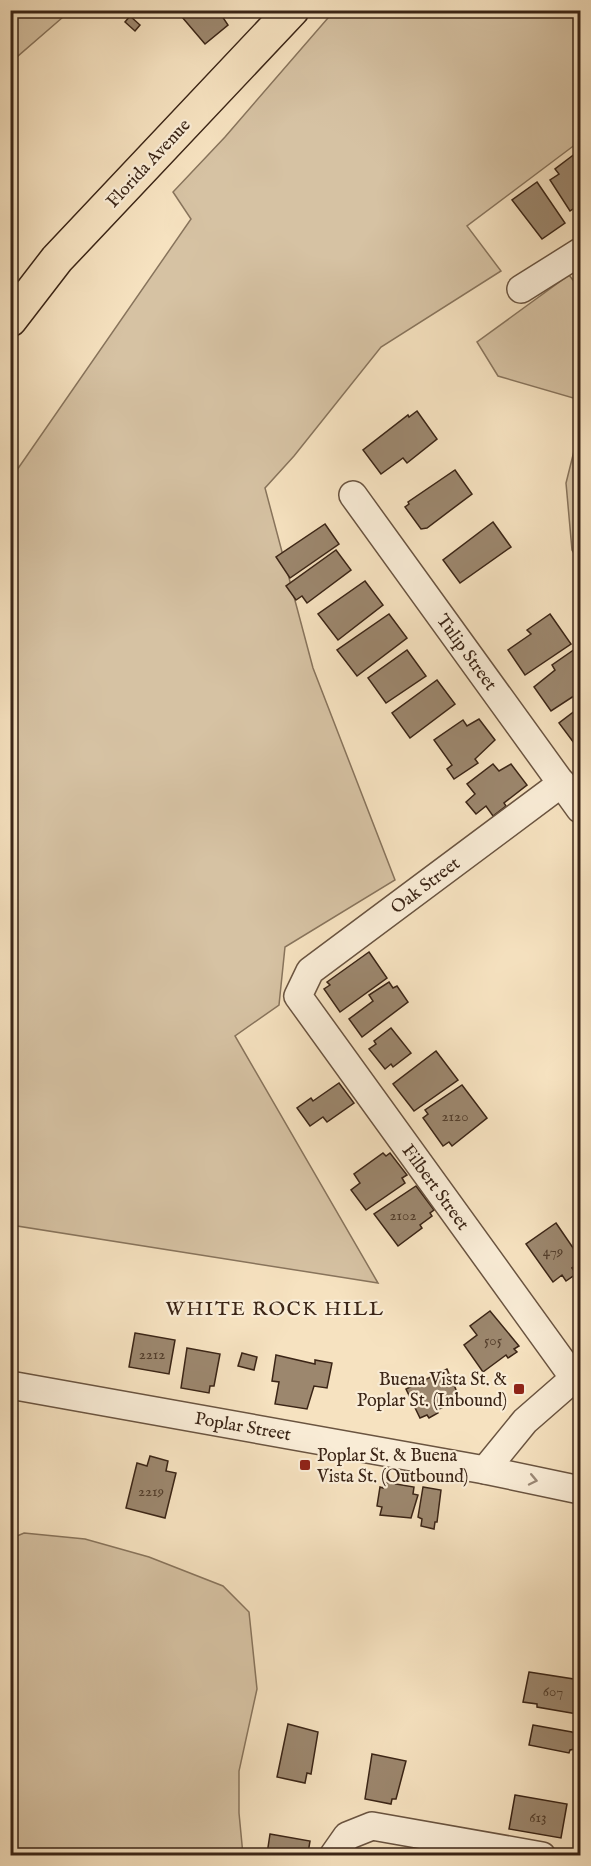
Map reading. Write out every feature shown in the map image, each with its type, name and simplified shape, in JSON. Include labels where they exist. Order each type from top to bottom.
[{"type":"main road","name":"Florida Avenue","points":[[10,320],[57,259],[292,10]]},
{"type":"street","points":[[521,289],[580,252]]},
{"type":"street","name":"Tulip Street","points":[[353,495],[580,809]]},
{"type":"street","name":"Oak Street","points":[[298,996],[310,971],[562,783]]},
{"type":"street","name":"Filbert Street","points":[[298,996],[577,1376]]},
{"type":"street","points":[[485,1470],[525,1421],[577,1376]]},
{"type":"street","name":"Poplar Street","points":[[10,1385],[485,1470],[580,1490]]},
{"type":"street","points":[[340,1846],[372,1826],[542,1856]]},
{"type":"shaded area","points":[[11,10],[70,10],[70,11],[11,62]]},
{"type":"shaded area","points":[[334,11],[580,11],[580,141],[467,226],[501,271],[381,347],[294,456],[265,488],[313,668],[395,880],[285,947],[279,1005],[235,1036],[378,1283],[11,1225],[10,480],[191,219],[173,192],[225,137]]},
{"type":"shaded area","points":[[569,275],[580,289],[580,419],[577,399],[498,376],[477,342]]},
{"type":"shaded area","points":[[580,427],[580,564],[572,550],[566,483]]},
{"type":"shaded area","points":[[24,1533],[85,1539],[149,1557],[223,1586],[249,1612],[257,1689],[239,1771],[239,1813],[243,1855],[11,1855],[10,1539]]},
{"type":"building","points":[[176,10],[218,10],[228,25],[205,44]]},
{"type":"building","points":[[130,16],[140,25],[135,31],[125,22]]},
{"type":"building","points":[[576,153],[580,159],[580,204],[570,211],[550,180],[559,174],[555,169]]},
{"type":"building","points":[[537,182],[565,223],[542,239],[512,200]]},
{"type":"building","points":[[417,411],[437,439],[407,463],[403,458],[381,474],[363,450],[408,415],[409,417]]},
{"type":"building","points":[[455,470],[472,494],[427,528],[421,529],[405,507],[409,504],[408,502]]},
{"type":"building","points":[[493,522],[511,547],[460,583],[443,560]]},
{"type":"building","points":[[325,524],[339,544],[290,578],[276,557]]},
{"type":"building","points":[[336,550],[351,570],[307,603],[302,596],[296,600],[286,586]]},
{"type":"building","points":[[365,581],[383,605],[338,640],[318,614]]},
{"type":"building","points":[[389,614],[407,638],[357,676],[337,650]]},
{"type":"building","points":[[550,614],[571,644],[525,675],[508,650],[531,634],[527,630]]},
{"type":"building","points":[[575,649],[580,656],[580,692],[551,711],[534,687],[555,670],[552,665]]},
{"type":"building","points":[[407,650],[426,676],[386,703],[368,678]]},
{"type":"building","points":[[437,680],[455,704],[410,738],[392,713]]},
{"type":"building","points":[[580,707],[580,745],[577,747],[559,723]]},
{"type":"building","points":[[479,719],[495,740],[475,759],[478,763],[454,779],[447,769],[452,765],[434,740],[463,720],[467,726]]},
{"type":"building","points":[[493,764],[499,771],[511,764],[527,785],[504,803],[506,806],[493,816],[486,806],[476,814],[466,802],[475,794],[467,784]]},
{"type":"building","points":[[369,952],[387,978],[340,1012],[324,989],[330,985],[327,982]]},
{"type":"building","points":[[389,982],[393,988],[397,986],[408,1002],[362,1037],[349,1019],[373,1001],[369,995]]},
{"type":"building","points":[[391,1028],[411,1053],[393,1067],[391,1064],[385,1069],[369,1049],[376,1044],[374,1041]]},
{"type":"building","points":[[436,1051],[458,1080],[414,1111],[393,1084]]},
{"type":"building","points":[[339,1083],[354,1103],[327,1122],[323,1117],[310,1126],[297,1108],[311,1098],[313,1101]]},
{"type":"building","points":[[462,1085],[487,1118],[452,1146],[449,1142],[443,1146],[423,1118],[428,1114],[425,1110]]},
{"type":"building","points":[[383,1153],[386,1156],[390,1153],[407,1175],[402,1178],[405,1183],[366,1210],[351,1190],[360,1183],[354,1174]]},
{"type":"building","points":[[416,1186],[434,1210],[430,1213],[432,1216],[420,1225],[422,1228],[398,1246],[374,1214]]},
{"type":"building","points":[[556,1223],[580,1258],[580,1262],[572,1268],[576,1274],[566,1281],[562,1275],[553,1282],[526,1244]]},
{"type":"building","points":[[490,1311],[519,1346],[514,1349],[517,1352],[508,1358],[506,1355],[483,1372],[464,1345],[477,1335],[470,1326]]},
{"type":"building","points":[[135,1333],[175,1340],[169,1374],[129,1367]]},
{"type":"building","points":[[187,1348],[220,1354],[214,1386],[210,1386],[209,1393],[181,1388]]},
{"type":"building","points":[[242,1353],[257,1357],[254,1370],[238,1366]]},
{"type":"building","points":[[276,1355],[315,1364],[315,1360],[332,1363],[327,1388],[314,1386],[307,1409],[275,1404],[279,1382],[272,1381]]},
{"type":"building","points":[[447,1369],[460,1399],[437,1410],[438,1413],[429,1418],[427,1415],[420,1418],[406,1389]]},
{"type":"building","points":[[150,1456],[168,1461],[166,1471],[176,1473],[165,1518],[126,1508],[137,1463],[147,1466]]},
{"type":"building","points":[[384,1482],[414,1487],[413,1494],[418,1495],[411,1518],[380,1515],[382,1507],[377,1506],[380,1487],[383,1488]]},
{"type":"building","points":[[423,1487],[441,1490],[434,1529],[421,1526],[422,1519],[418,1517]]},
{"type":"building","points":[[529,1672],[580,1680],[580,1712],[577,1714],[537,1707],[537,1704],[523,1702]]},
{"type":"building","points":[[288,1724],[318,1732],[311,1774],[307,1773],[305,1783],[277,1777]]},
{"type":"building","points":[[533,1725],[572,1732],[577,1735],[575,1749],[570,1750],[569,1753],[529,1745]]},
{"type":"building","points":[[372,1754],[406,1761],[396,1799],[392,1799],[391,1804],[365,1799]]},
{"type":"building","points":[[515,1795],[567,1804],[561,1838],[509,1829]]},
{"type":"building","points":[[270,1834],[310,1841],[308,1853],[312,1856],[267,1854]]},
{"type":"place","name":"Buena Vista St. & Poplar St. (Inbound)","points":[[519,1389]]},
{"type":"place","name":"Poplar St. & Buena Vista St. (Outbound)","points":[[305,1465]]},
{"type":"district","name":"WHITE ROCK HILL","points":[[275,1308]]}]
